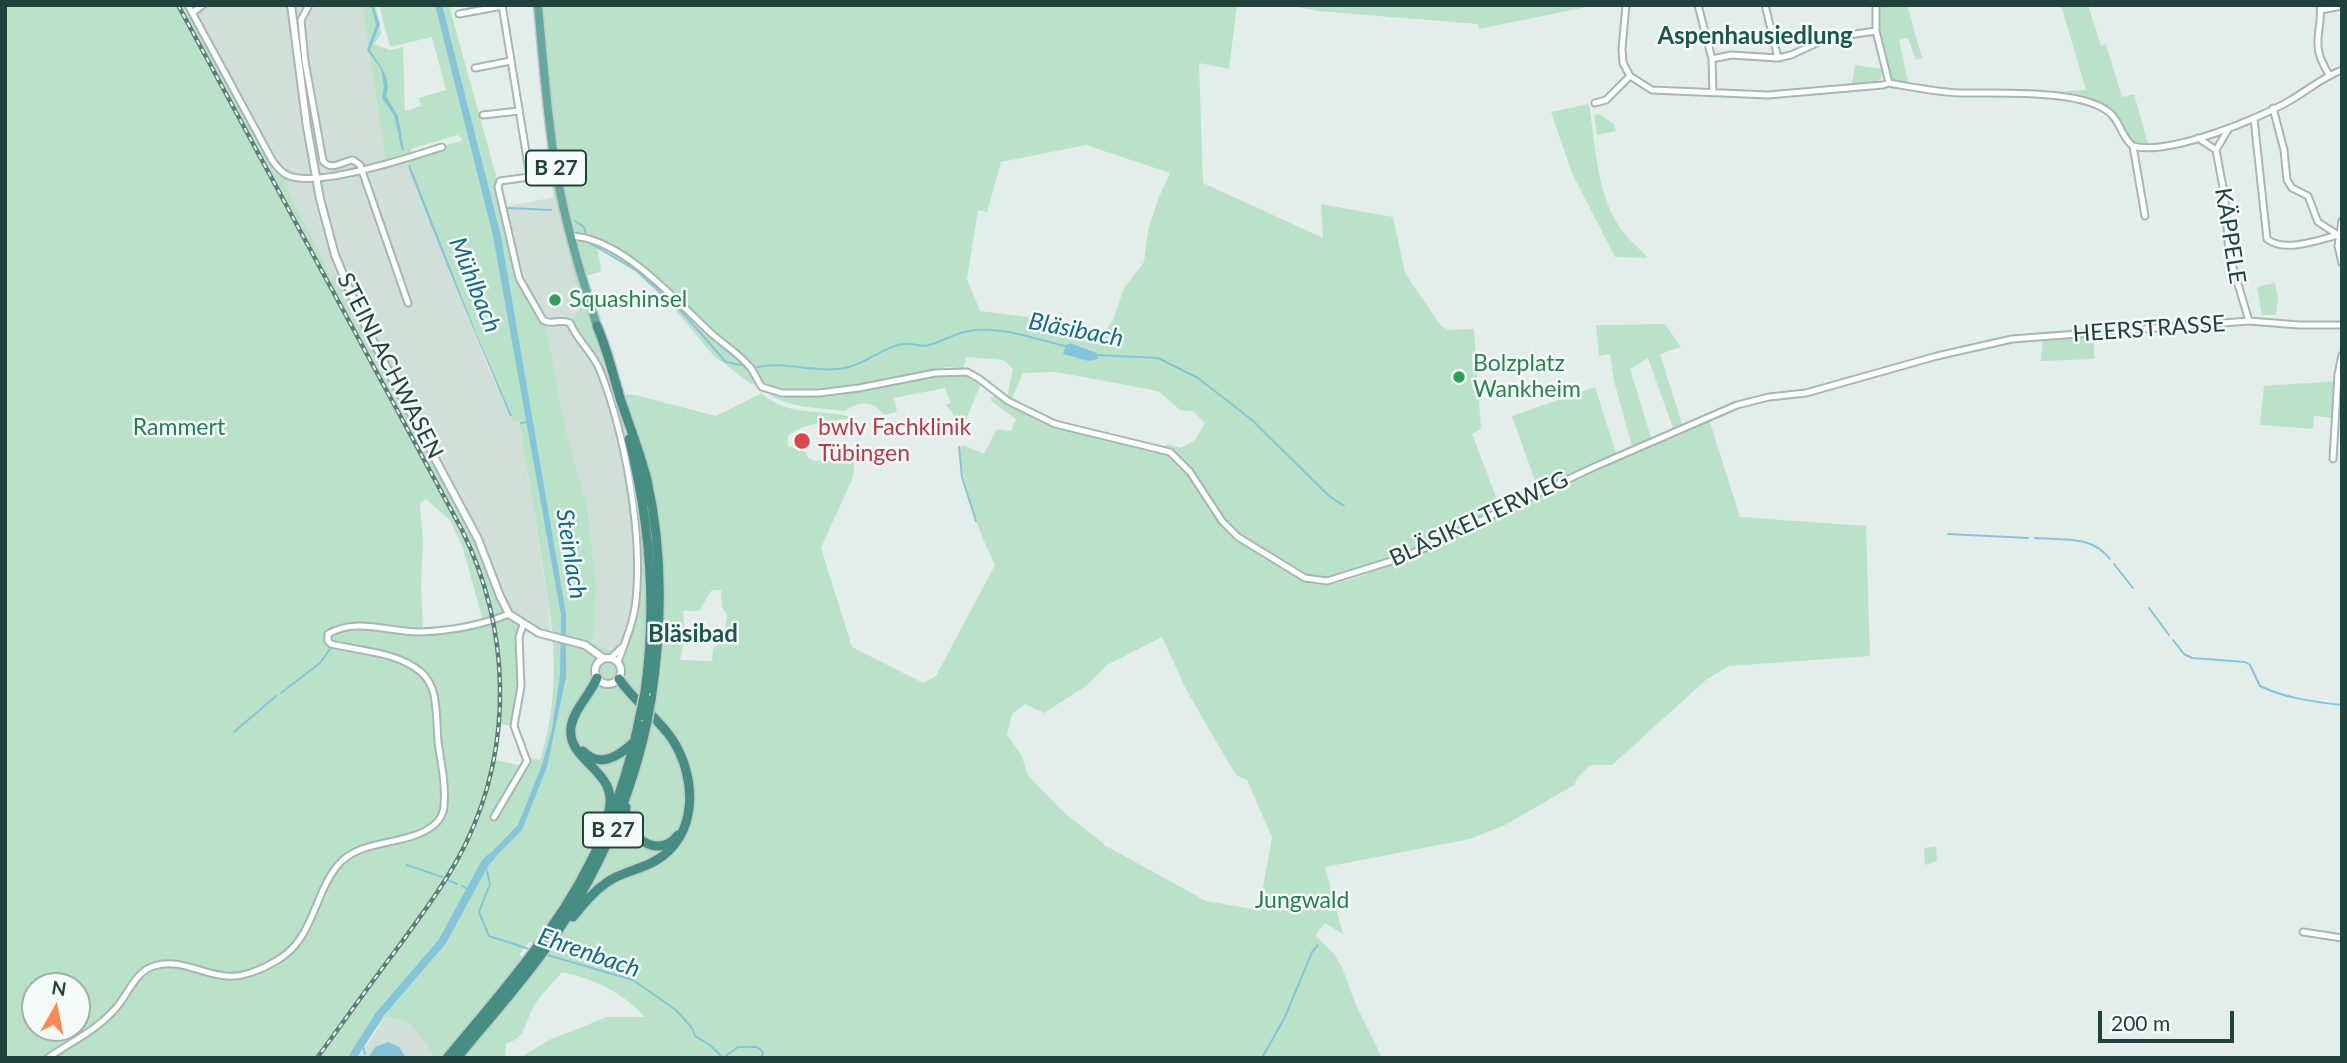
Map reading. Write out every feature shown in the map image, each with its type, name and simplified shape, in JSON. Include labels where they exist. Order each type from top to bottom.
[{"type":"highway","name":"B 27","points":[[447,1058],[544,946],[580,896],[621,811],[638,761],[648,696],[652,607],[645,521],[631,447],[597,326]]},
{"type":"highway","points":[[600,681],[576,722],[575,738],[579,746],[586,755],[609,760],[621,754],[635,741]]},
{"type":"highway","points":[[595,851],[610,807],[609,789],[599,773],[576,748],[570,730],[576,714],[600,681]]},
{"type":"highway","points":[[616,681],[659,727],[680,762],[687,793],[687,808],[681,831],[666,844],[647,844],[638,839],[627,825],[626,806],[638,761]]},
{"type":"highway","points":[[544,946],[596,891],[614,878],[653,863],[665,855],[677,842],[687,823],[690,799],[688,782],[683,762],[673,741],[616,681]]},
{"type":"highway","name":"B 27","points":[[544,946],[595,851],[614,809],[644,719]]},
{"type":"highway","name":"B 27","points":[[457,1058],[530,962]]},
{"type":"main road","name":"B 27","points":[[538,5],[552,140],[564,210],[597,326]]},
{"type":"street","points":[[188,5],[272,160],[288,176],[315,178],[361,170],[442,147]]},
{"type":"street","points":[[192,13],[203,5]]},
{"type":"street","name":"STEINLACHWASEN","points":[[291,5],[315,178],[333,249],[360,315],[478,539],[509,614],[539,633],[589,647],[603,658]]},
{"type":"street","points":[[309,5],[301,20],[305,61],[323,161],[329,166],[353,160],[359,163],[408,303]]},
{"type":"street","points":[[1626,5],[1623,63],[1630,76],[1652,90],[1768,96],[1889,83],[1957,93],[2039,93],[2101,108],[2112,115],[2127,142],[2140,148],[2198,138],[2229,128],[2290,101],[2342,69]]},
{"type":"street","points":[[1698,5],[1712,59],[1713,93]]},
{"type":"street","points":[[1765,5],[1778,58]]},
{"type":"street","points":[[1876,5],[1876,31],[1889,83]]},
{"type":"street","points":[[459,14],[502,6],[530,177]]},
{"type":"street","points":[[2329,75],[2318,46],[2320,8],[2342,6]]},
{"type":"street","points":[[1712,59],[1731,55],[1778,58],[1828,38],[1876,31]]},
{"type":"street","points":[[475,68],[511,61]]},
{"type":"street","points":[[1595,103],[1606,100],[1630,76]]},
{"type":"street","points":[[2273,108],[2284,150],[2287,180],[2292,188],[2308,196],[2318,222],[2338,235]]},
{"type":"street","points":[[483,115],[519,110]]},
{"type":"street","points":[[2253,118],[2267,239],[2270,243],[2292,245],[2338,235]]},
{"type":"street","points":[[2198,138],[2216,150],[2229,128]]},
{"type":"street","points":[[2133,146],[2145,216]]},
{"type":"street","name":"KÄPPELE","points":[[2216,150],[2225,198],[2229,254],[2249,321]]},
{"type":"street","points":[[544,175],[500,181],[498,187],[519,278],[545,322],[570,323],[577,338],[596,360],[625,464],[632,503],[637,566],[635,607],[618,662]]},
{"type":"street","points":[[2342,221],[2338,235],[2342,263]]},
{"type":"street","name":"BLÄSIKELTERWEG","points":[[571,236],[611,248],[641,268],[750,366],[762,387],[782,393],[819,393],[947,371],[967,372],[1008,401],[1055,424],[1170,452],[1190,472],[1222,521],[1238,537],[1305,578],[1327,581],[1444,540],[1583,471],[1737,405],[1769,397],[1806,393],[1956,351]]},
{"type":"street","name":"HEERSTRASSE","points":[[1956,351],[2026,338],[2249,321],[2310,326],[2342,325]]},
{"type":"street","points":[[2333,459],[2338,374],[2342,355]]},
{"type":"street","points":[[48,1058],[94,1029],[115,1009],[142,971],[167,963],[229,977],[244,975],[277,961],[295,946],[309,927],[327,883],[342,862],[371,846],[427,830],[437,823],[444,809],[443,770],[434,696],[425,674],[394,659],[355,648],[331,645],[328,634],[337,629],[358,626],[390,627],[415,632],[443,629],[509,614]]},
{"type":"street","points":[[494,817],[527,761],[514,726],[521,686],[519,637],[523,625]]},
{"type":"street","points":[[575,643],[591,653],[597,664]]},
{"type":"street","points":[[611,658],[623,646]]},
{"type":"street","points":[[603,658],[611,658],[618,662],[622,670],[616,681],[600,681],[595,672],[597,664],[603,658]]},
{"type":"street","points":[[2304,932],[2342,938]]},
{"type":"shaded area","points":[[188,5],[362,5],[386,164],[406,158],[489,369],[513,420],[519,422],[548,600],[551,637],[514,619],[341,272],[331,278],[287,188]]},
{"type":"shaded area","points":[[554,197],[580,301],[579,310],[601,372],[625,464],[636,542],[636,600],[623,646],[616,653],[592,642],[596,583],[587,504],[519,278],[503,207]]},
{"type":"shaded area","points":[[386,1017],[401,1017],[417,1030],[435,1056],[357,1058]]},
{"type":"green space","points":[[5,5],[188,5],[272,160],[288,176],[287,188],[331,277],[341,272],[360,315],[478,539],[505,606],[523,625],[521,686],[514,726],[499,724],[494,760],[525,766],[526,757],[540,760],[552,708],[554,682],[549,607],[519,422],[513,421],[406,158],[386,164],[362,5],[376,5],[381,34],[374,44],[390,50],[403,47],[405,111],[421,106],[419,98],[446,90],[432,37],[390,47],[379,5],[449,5],[498,183],[516,268],[545,322],[565,428],[587,504],[596,583],[592,642],[616,653],[628,632],[635,604],[635,535],[624,464],[604,382],[595,360],[570,323],[579,310],[580,301],[550,180],[544,175],[557,172],[569,213],[553,117],[541,5],[1237,5],[1229,69],[1199,63],[1203,183],[1323,238],[1321,204],[1393,217],[1405,273],[1441,326],[1449,330],[1474,329],[1481,429],[1472,434],[1501,510],[1539,492],[1512,416],[1595,387],[1617,456],[1633,450],[1614,381],[1610,354],[1599,356],[1596,325],[1665,324],[1681,347],[1660,354],[1683,427],[1708,416],[1740,517],[1866,526],[1870,656],[1729,666],[1707,679],[1612,765],[1590,765],[1574,785],[1505,825],[1470,839],[1325,867],[1343,934],[1325,923],[1315,936],[1338,960],[1382,1058],[520,1058],[549,1040],[607,1017],[644,1017],[618,994],[585,978],[562,972],[537,1002],[518,1038],[506,1044],[505,1058],[433,1058],[415,1029],[403,1021],[386,1017],[357,1058],[5,1058]],"holes":[[[458,135],[463,140],[412,156],[411,149]],[[1086,145],[1170,173],[1148,230],[1144,262],[1124,288],[1113,320],[1097,343],[1035,318],[980,311],[967,279],[978,210],[987,212],[1001,162]],[[597,248],[636,272],[672,306],[713,355],[751,384],[762,381],[781,390],[839,389],[947,367],[963,369],[967,357],[1003,360],[1013,369],[1007,398],[1011,401],[1023,373],[1056,372],[1158,391],[1180,410],[1193,411],[1205,423],[1195,440],[1181,448],[1168,444],[1165,447],[1192,471],[1226,521],[1260,549],[1299,572],[1316,578],[1343,575],[1443,537],[1444,540],[1440,545],[1357,577],[1325,585],[1313,584],[1258,554],[1230,534],[1217,519],[1183,466],[1166,452],[1060,428],[1037,420],[996,395],[991,397],[991,401],[1016,419],[1011,431],[997,429],[984,454],[963,445],[959,449],[972,508],[995,565],[936,676],[923,683],[852,647],[821,548],[853,477],[856,449],[816,461],[808,458],[806,452],[788,446],[788,436],[794,431],[818,423],[850,418],[791,409],[762,393],[716,416],[635,395],[621,394],[660,544],[663,624],[660,678],[654,709],[638,693],[644,664],[646,591],[636,481],[615,391],[579,278],[600,272]],[[1070,343],[1092,351],[1088,361],[1064,354]],[[1648,358],[1674,431],[1652,441],[1630,369]],[[426,499],[450,520],[462,545],[483,621],[423,631],[420,502]],[[712,590],[721,590],[722,607],[727,614],[724,640],[713,649],[712,661],[680,660],[685,638],[683,611],[699,611]],[[1162,637],[1187,691],[1236,775],[1247,780],[1272,837],[1259,910],[1206,901],[1106,846],[1060,809],[1028,775],[1021,754],[1007,735],[1012,714],[1025,704],[1044,713],[1086,686],[1107,665]],[[529,942],[547,950],[534,964],[519,955]]]},
{"type":"green space","points":[[1289,5],[1596,5],[1479,29],[1478,24],[1318,11]]},
{"type":"green space","points":[[1876,5],[1907,5],[1922,58],[1916,60],[1908,38],[1899,40],[1909,86],[1889,83],[1876,31]]},
{"type":"green space","points":[[2061,5],[2088,5],[2101,46],[2106,44],[2122,97],[2134,94],[2149,147],[2133,146],[2110,114],[2094,105],[2039,93],[2086,90]]},
{"type":"green space","points":[[1855,65],[1882,69],[1881,79],[1874,83],[1852,84]]},
{"type":"green space","points":[[1589,104],[1597,164],[1609,208],[1623,231],[1648,258],[1615,257],[1572,173],[1551,112]]},
{"type":"green space","points":[[1599,114],[1614,124],[1616,131],[1597,135],[1594,115]]},
{"type":"green space","points":[[2275,283],[2278,297],[2276,315],[2262,315],[2257,287]]},
{"type":"green space","points":[[2094,332],[2094,359],[2041,361],[2043,336]]},
{"type":"green space","points":[[945,374],[967,376],[981,384],[962,429],[956,428],[952,411],[945,405],[951,403],[945,388],[894,398],[897,412],[884,415],[876,406],[866,403],[845,411],[798,405],[771,396],[771,393],[791,397],[835,396]]},
{"type":"green space","points":[[2337,381],[2335,418],[2314,416],[2313,429],[2260,425],[2264,386]]},
{"type":"green space","points":[[1936,847],[1937,861],[1925,865],[1924,848]]},
{"type":"water","points":[[371,5],[380,24],[370,50],[386,77],[388,83],[386,96],[398,116],[404,150],[402,151],[394,115],[382,98],[384,86],[381,69],[367,50],[376,25]]},
{"type":"water","points":[[435,5],[442,5],[501,236],[566,614],[566,677],[547,767],[522,830],[487,865],[484,860],[518,825],[542,765],[552,729],[560,676],[561,615],[493,236]]},
{"type":"water","points":[[410,165],[476,333],[512,416],[510,416],[445,260],[408,166]]},
{"type":"water","name":"Bläsibach","points":[[1070,343],[1097,353],[1098,359],[1088,361],[1063,354],[1066,345]]},
{"type":"water","points":[[388,1042],[399,1047],[406,1058],[368,1058],[375,1047]]},
{"type":"waterway","name":"Bläsibach","points":[[508,208],[551,210]]},
{"type":"waterway","name":"Bläsibach","points":[[575,221],[584,227],[586,234]]},
{"type":"waterway","name":"Bläsibach","points":[[588,242],[636,270],[681,311],[726,362],[741,365]]},
{"type":"waterway","name":"Bläsibach","points":[[757,367],[777,365],[838,369],[864,361],[895,346],[926,346],[960,333],[977,330],[1015,333],[1065,346]]},
{"type":"waterway","name":"Bläsibach","points":[[1098,355],[1158,358],[1198,378],[1252,420],[1329,496],[1344,506]]},
{"type":"waterway","name":"Mühlbach","points":[[521,423],[527,422]]},
{"type":"waterway","points":[[959,447],[962,477],[976,521]]},
{"type":"waterway","points":[[1948,534],[2028,538]]},
{"type":"waterway","points":[[2035,538],[2085,542],[2103,551],[2110,559]]},
{"type":"waterway","points":[[2114,564],[2133,588]]},
{"type":"waterway","points":[[2149,608],[2169,635]]},
{"type":"waterway","points":[[2173,640],[2184,654],[2192,658],[2245,662],[2250,665],[2260,686],[2279,694],[2342,705]]},
{"type":"waterway","points":[[281,693],[320,663],[330,649]]},
{"type":"waterway","points":[[234,732],[276,696]]},
{"type":"waterway","name":"Steinlach","points":[[352,1058],[380,1014],[442,942],[485,863],[491,857]]},
{"type":"waterway","name":"Ehrenbach","points":[[485,863],[490,884],[479,912],[489,936],[532,950]]},
{"type":"waterway","points":[[407,865],[442,877]]},
{"type":"waterway","points":[[448,880],[457,884]]},
{"type":"waterway","points":[[462,886],[471,891]]},
{"type":"waterway","points":[[1262,1058],[1285,1017],[1312,952],[1318,945]]},
{"type":"waterway","name":"Ehrenbach","points":[[544,954],[633,980],[676,1010],[692,1028],[695,1036],[710,1045],[723,1058],[738,1047],[757,1047],[763,1052],[761,1058]]},
{"type":"waterway","points":[[362,1043],[365,1054]]},
{"type":"railway","points":[[178,5],[462,530],[490,606],[497,646],[500,686],[492,766],[482,805],[466,843],[426,909],[317,1058]]},
{"type":"place","name":"Squashinsel","points":[[555,300]]},
{"type":"place","name":"Bolzplatz Wankheim","points":[[1459,377]]},
{"type":"place","name":"bwlv Fachklinik Tübingen","points":[[802,441]]},
{"type":"district","name":"Aspenhausiedlung","points":[[1755,36]]},
{"type":"district","name":"Bläsibad","points":[[693,634]]},
{"type":"park label","name":"Rammert","points":[[179,428]]},
{"type":"park label","name":"Jungwald","points":[[1302,901]]}]
